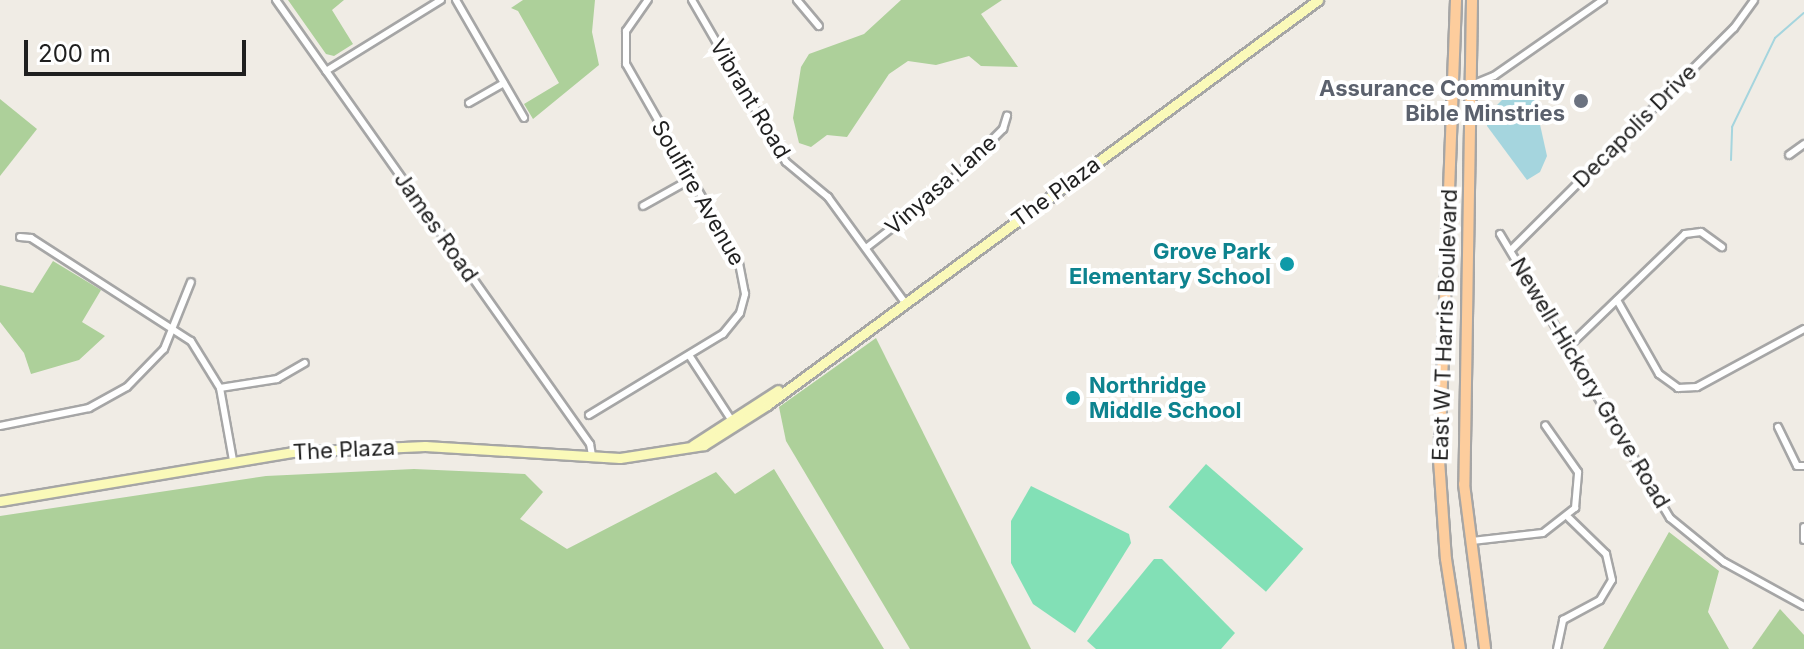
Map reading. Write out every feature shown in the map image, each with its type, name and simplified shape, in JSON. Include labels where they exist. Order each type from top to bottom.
[{"type":"main road","name":"East W T Harris Boulevard","points":[[1456,0],[1439,460],[1446,559],[1460,649]]},
{"type":"main road","name":"East W T Harris Boulevard","points":[[1472,0],[1463,449],[1468,541],[1485,649]]},
{"type":"street","name":"James Road","points":[[276,0],[590,444],[592,455]]},
{"type":"street","points":[[326,71],[441,0]]},
{"type":"street","points":[[456,0],[524,118]]},
{"type":"street","name":"Soulfire Avenue","points":[[589,415],[689,355],[733,324],[746,288],[739,262],[624,58],[628,25],[648,0]]},
{"type":"street","name":"Vibrant Road","points":[[692,0],[786,162],[828,197],[906,304]]},
{"type":"street","points":[[797,0],[819,26]]},
{"type":"street","name":"The Plaza","points":[[0,501],[233,460],[391,446],[648,457],[691,447],[736,427],[1318,0]]},
{"type":"street","points":[[1469,86],[1494,76],[1603,0]]},
{"type":"street","name":"Decapolis Drive","points":[[1512,249],[1723,39],[1754,0]]},
{"type":"street","points":[[469,103],[504,83]]},
{"type":"street","name":"Vinyasa Lane","points":[[866,248],[946,186],[1003,129],[1007,116]]},
{"type":"street","points":[[1789,155],[1804,144]]},
{"type":"street","points":[[643,206],[691,179]]},
{"type":"street","points":[[1569,346],[1685,234],[1701,232],[1722,247]]},
{"type":"street","name":"Newell-Hickory Grove Road","points":[[1500,234],[1512,249],[1654,495],[1678,526],[1724,562],[1804,606]]},
{"type":"street","points":[[20,237],[31,238],[176,328],[204,356],[220,388],[233,460]]},
{"type":"street","points":[[0,426],[68,414],[109,398],[147,370],[176,328],[191,282]]},
{"type":"street","points":[[1617,300],[1659,374],[1678,388],[1697,387],[1804,329]]},
{"type":"street","points":[[689,355],[732,421]]},
{"type":"street","points":[[220,388],[277,379],[305,363]]},
{"type":"street","name":"The Plaza","points":[[691,447],[793,383]]},
{"type":"street","points":[[1468,541],[1534,536],[1569,518],[1579,498],[1578,472],[1545,425]]},
{"type":"street","points":[[1778,427],[1797,466],[1804,466]]},
{"type":"street","points":[[1557,649],[1563,620],[1600,600],[1612,580],[1606,554],[1569,518]]},
{"type":"street","points":[[1804,527],[1804,540]]},
{"type":"green space","points":[[288,0],[344,0],[332,10],[353,44],[334,56],[326,54]]},
{"type":"green space","points":[[523,0],[595,0],[592,32],[599,65],[533,119],[524,104],[559,83],[518,11],[511,8]]},
{"type":"green space","points":[[901,0],[1002,0],[981,14],[1018,67],[981,66],[969,56],[936,65],[908,61],[889,74],[847,137],[827,135],[811,147],[799,143],[793,118],[801,67],[809,54],[864,34]]},
{"type":"green space","points":[[0,99],[37,129],[0,176]]},
{"type":"green space","points":[[53,261],[101,290],[82,322],[105,336],[79,360],[31,374],[24,353],[0,322],[0,285],[33,293]]},
{"type":"green space","points":[[876,338],[1031,649],[910,649],[786,441],[779,407]]},
{"type":"green space","points":[[1206,464],[1303,549],[1266,592],[1169,507]]},
{"type":"green space","points":[[414,469],[525,474],[543,492],[520,519],[567,549],[716,472],[735,494],[774,469],[884,649],[0,649],[0,516],[266,476]]},
{"type":"green space","points":[[1031,486],[1129,534],[1131,543],[1075,633],[1033,604],[1011,563],[1011,521]]},
{"type":"green space","points":[[1669,532],[1719,571],[1708,612],[1729,649],[1603,649]]},
{"type":"green space","points":[[1154,559],[1162,559],[1235,633],[1221,649],[1096,649],[1087,641]]},
{"type":"green space","points":[[1780,609],[1804,635],[1804,649],[1752,649]]},
{"type":"water","points":[[1533,93],[1547,156],[1540,172],[1527,180],[1487,126],[1487,115],[1504,98]]},
{"type":"waterway","points":[[1731,160],[1732,127],[1775,38],[1804,13]]},
{"type":"place","name":"Assurance Community Bible Minstries","points":[[1581,101]]},
{"type":"place","name":"Grove Park Elementary School","points":[[1287,264]]},
{"type":"place","name":"Northridge Middle School","points":[[1073,398]]}]
